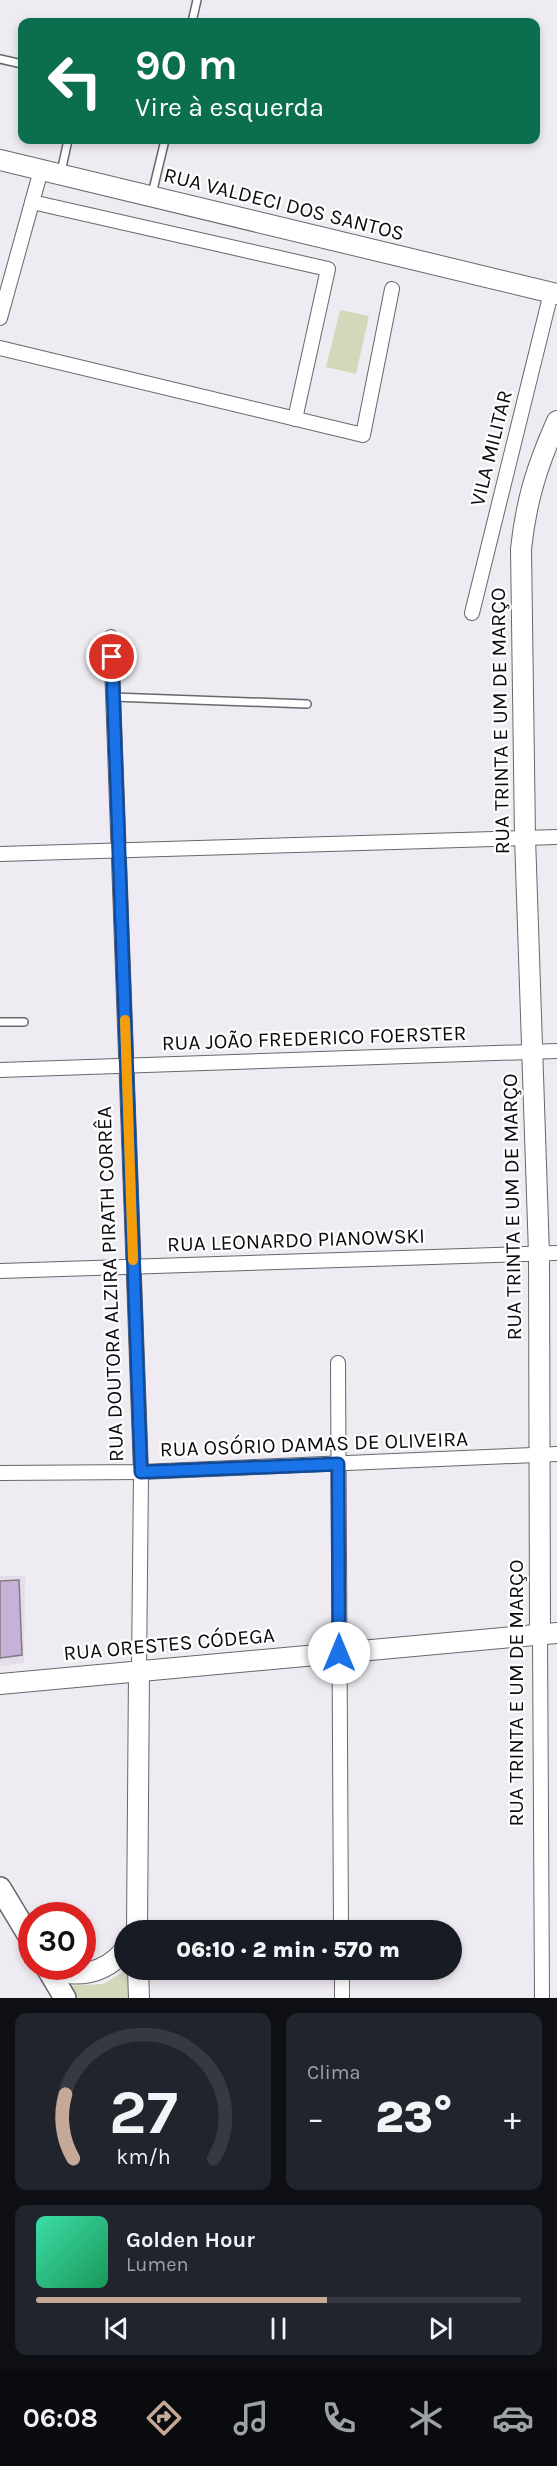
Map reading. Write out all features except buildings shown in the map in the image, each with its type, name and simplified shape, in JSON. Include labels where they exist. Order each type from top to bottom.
[{"type":"main road","points":[[0,1888],[18,1918]]},
{"type":"main road","points":[[54,1980],[65,1998]]},
{"type":"street","name":"RUA VALDECI DOS SANTOS","points":[[0,160],[554,294]]},
{"type":"street","points":[[0,318],[41,170]]},
{"type":"street","points":[[32,202],[328,268],[295,419]]},
{"type":"street","points":[[0,348],[363,435],[392,288]]},
{"type":"street","name":"VILA MILITAR","points":[[472,613],[554,294]]},
{"type":"street","name":"RUA TRINTA E UM DE MARÇO","points":[[540,1997],[548,1634],[548,1253],[534,1052],[525,837],[521,549],[525,510],[534,476],[557,421]]},
{"type":"street","name":"RUA DOUTORA ALZIRA PIRATH CORRÊA","points":[[111,637],[141,1472],[137,1920]]},
{"type":"street","points":[[0,854],[557,837]]},
{"type":"street","name":"RUA JOÃO FREDERICO FOERSTER","points":[[0,1070],[557,1051]]},
{"type":"street","name":"RUA LEONARDO PIANOWSKI","points":[[0,1271],[548,1253]]},
{"type":"street","points":[[338,1363],[341,1920]]},
{"type":"street","name":"RUA OSÓRIO DAMAS DE OLIVEIRA","points":[[0,1473],[141,1472],[548,1455]]},
{"type":"street","name":"RUA ORESTES CÓDEGA","points":[[0,1684],[548,1634]]},
{"type":"street","points":[[96,1972],[114,1962]]},
{"type":"street","points":[[138,1980],[139,1998]]},
{"type":"street","points":[[342,1980],[342,1998]]},
{"type":"lane","points":[[193,18],[197,0]]},
{"type":"lane","points":[[0,59],[18,63]]},
{"type":"lane","points":[[60,175],[67,144]]},
{"type":"lane","points":[[152,197],[164,144]]},
{"type":"lane","points":[[113,697],[307,704]]},
{"type":"lane","points":[[0,1022],[24,1022]]},
{"type":"shaded area","points":[[0,1576],[25,1576],[24,1663],[0,1666]]},
{"type":"green space","points":[[340,310],[369,316],[356,374],[326,367]]},
{"type":"green space","points":[[114,1978],[114,1980],[128,1980],[130,1998],[74,1998],[66,1986],[103,1984]]},
{"type":"slow traffic","points":[[125,1020],[133,1260]]},
{"type":"route","points":[[112,657],[141,1472],[338,1464],[339,1653]]}]
